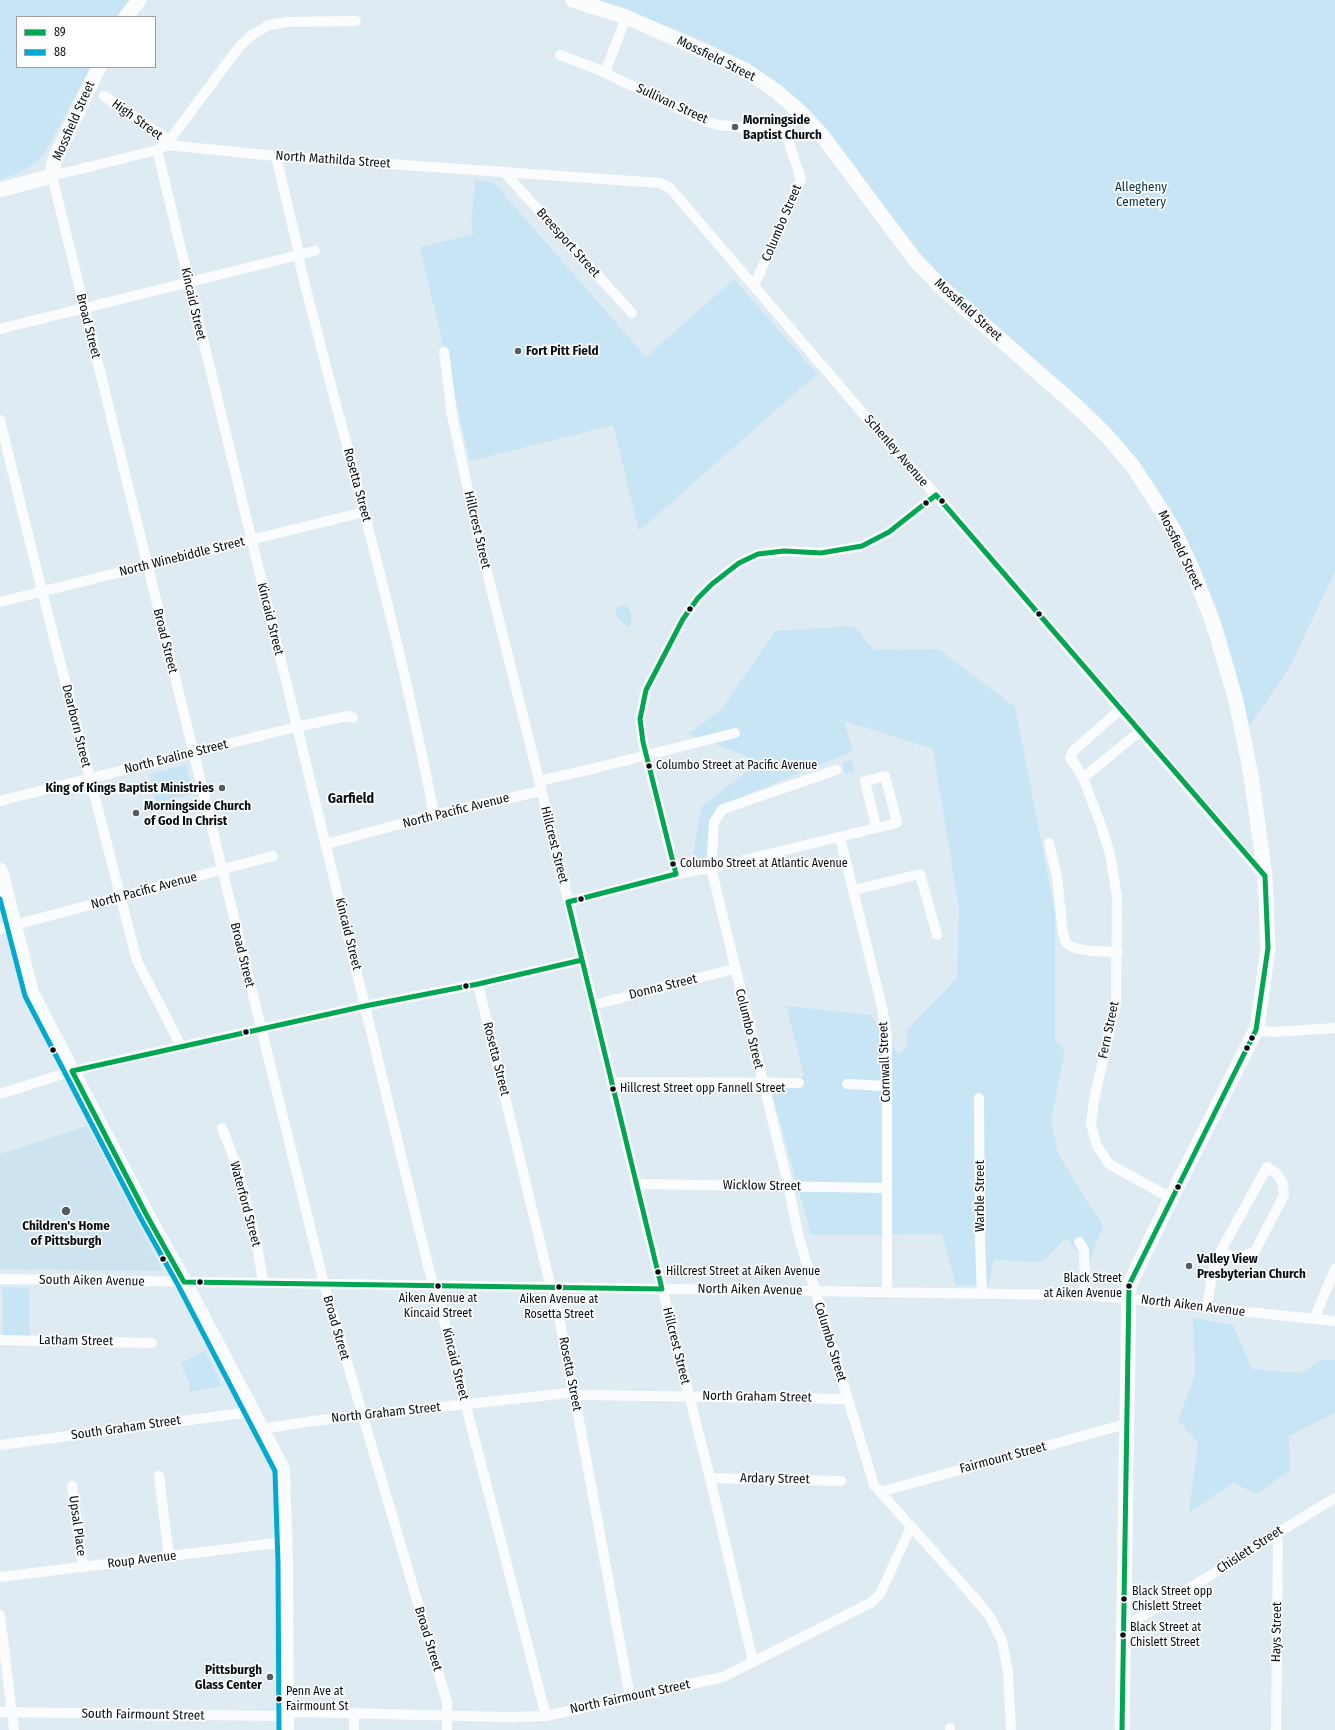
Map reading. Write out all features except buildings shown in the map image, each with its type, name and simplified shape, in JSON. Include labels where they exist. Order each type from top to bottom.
[{"type":"main road","points":[[0,871],[7,927],[31,993],[146,1214],[184,1282],[282,1469],[286,1730]]},
{"type":"street","points":[[127,16],[139,0]]},
{"type":"street","name":"Mossfield Street","points":[[573,0],[626,18],[745,70],[776,91],[801,113],[824,138],[915,260],[942,288],[1075,405],[1105,434],[1132,465],[1175,532],[1213,622],[1236,701],[1251,775],[1265,876],[1268,948],[1256,1030],[1129,1285],[1122,1730]]},
{"type":"street","points":[[605,73],[626,18]]},
{"type":"street","points":[[167,146],[174,134],[239,47],[252,34],[269,26],[287,22],[356,21]]},
{"type":"street","name":"Sullivan Street","points":[[560,55],[605,73],[707,122],[719,125],[779,131],[787,137]]},
{"type":"street","name":"Mossfield Street","points":[[52,176],[55,159],[99,68]]},
{"type":"street","name":"High Street","points":[[104,96],[164,137],[167,146]]},
{"type":"street","name":"Columbo Street","points":[[754,286],[801,179],[787,137]]},
{"type":"street","name":"North Mathilda Street","points":[[0,190],[157,150],[167,146],[276,156],[660,183],[670,188]]},
{"type":"street","name":"Kincaid Street","points":[[157,150],[420,1233],[546,1716]]},
{"type":"street","name":"Rosetta Street","points":[[276,156],[299,253],[300,265],[364,512],[412,706],[434,815]]},
{"type":"street","name":"Breesport Street","points":[[504,172],[632,313]]},
{"type":"street","name":"Broad Street","points":[[52,176],[260,1029],[324,1284],[447,1702],[447,1730]]},
{"type":"street","name":"Schenley Avenue","points":[[670,188],[890,445],[936,495],[1265,876]]},
{"type":"street","points":[[0,329],[299,253],[315,251]]},
{"type":"street","name":"Hillcrest Street","points":[[444,352],[452,415],[465,479],[636,1184],[688,1396],[710,1478],[753,1662]]},
{"type":"street","name":"Dearborn Street","points":[[0,420],[137,962],[181,1046]]},
{"type":"street","points":[[676,874],[647,756],[640,719],[646,690],[683,619],[698,598],[712,584],[739,563],[758,554],[784,551],[821,553],[862,546],[889,532],[936,495]]},
{"type":"street","name":"North Winebiddle Street","points":[[0,602],[364,512]]},
{"type":"street","name":"Fern Street","points":[[1121,710],[1073,751],[1070,757],[1083,778],[1092,799],[1110,854],[1117,896],[1118,952],[1116,1003],[1094,1100],[1091,1124],[1097,1146],[1109,1164],[1171,1198]]},
{"type":"street","name":"North Evaline Street","points":[[0,801],[296,727],[348,716],[353,718]]},
{"type":"street","points":[[1083,778],[1140,731]]},
{"type":"street","name":"North Pacific Avenue","points":[[326,844],[735,733]]},
{"type":"street","name":"Columbo Street","points":[[836,770],[723,809],[714,822],[711,868],[799,1238],[874,1485],[990,1617],[1002,1641],[1008,1672],[1011,1730]]},
{"type":"street","points":[[568,902],[676,874],[711,868],[897,823],[885,776],[865,782],[876,827]]},
{"type":"street","name":"Cornwall Street","points":[[840,837],[882,1006],[887,1037],[887,1292]]},
{"type":"street","points":[[1048,843],[1057,877],[1063,933],[1066,942],[1078,949],[1118,952]]},
{"type":"street","name":"North Pacific Avenue","points":[[7,927],[273,856]]},
{"type":"street","points":[[854,890],[920,874],[937,935]]},
{"type":"street","points":[[0,1094],[72,1072],[181,1046],[365,1006],[478,984],[582,960]]},
{"type":"street","name":"Donna Street","points":[[592,1004],[734,969]]},
{"type":"street","name":"Rosetta Street","points":[[478,984],[552,1288],[574,1394],[630,1697]]},
{"type":"street","points":[[1256,1030],[1273,1032],[1335,1028]]},
{"type":"street","points":[[611,1082],[799,1083]]},
{"type":"street","points":[[847,1084],[886,1086]]},
{"type":"street","name":"Warble Street","points":[[979,1098],[980,1242],[982,1294]]},
{"type":"street","name":"Waterford Street","points":[[222,1128],[238,1169],[258,1250],[263,1282]]},
{"type":"street","points":[[1208,1308],[1212,1274],[1222,1251],[1267,1167],[1276,1173],[1283,1183],[1284,1195],[1255,1251],[1242,1257],[1231,1256],[1222,1251]]},
{"type":"street","name":"Wicklow Street","points":[[636,1184],[887,1188]]},
{"type":"street","points":[[1079,1242],[1084,1250],[1085,1295]]},
{"type":"street","points":[[1314,1319],[1334,1275]]},
{"type":"street","name":"South Aiken Avenue","points":[[0,1280],[184,1282]]},
{"type":"street","name":"North Aiken Avenue","points":[[184,1282],[1085,1295],[1128,1298],[1335,1321]]},
{"type":"street","name":"Latham Street","points":[[0,1340],[152,1343]]},
{"type":"street","name":"North Graham Street","points":[[261,1429],[568,1393],[847,1399]]},
{"type":"street","name":"South Graham Street","points":[[0,1445],[252,1412]]},
{"type":"street","name":"Fairmount Street","points":[[880,1492],[1126,1424]]},
{"type":"street","points":[[159,1476],[169,1557]]},
{"type":"street","name":"Ardary Street","points":[[710,1478],[841,1481]]},
{"type":"street","name":"Upsal Place","points":[[72,1486],[83,1567]]},
{"type":"street","name":"Chislett Street","points":[[1123,1627],[1202,1581],[1275,1534],[1335,1498]]},
{"type":"street","name":"North Fairmount Street","points":[[286,1714],[298,1712],[507,1717],[546,1716],[723,1677],[872,1602],[880,1594],[911,1527]]},
{"type":"street","name":"Hays Street","points":[[1275,1534],[1278,1543],[1276,1730]]},
{"type":"street","name":"Roup Avenue","points":[[0,1577],[284,1542]]},
{"type":"street","points":[[0,1615],[14,1730]]},
{"type":"street","name":"South Fairmount Street","points":[[0,1712],[267,1716],[286,1714]]},
{"type":"street","points":[[354,1713],[354,1730]]},
{"type":"shaded area","name":"Children's Home of Pittsburgh","points":[[87,1126],[163,1271],[0,1269],[0,1154]]},
{"type":"green space","points":[[0,0],[130,0],[119,16],[16,16],[16,68],[90,68],[44,154],[34,164],[24,170],[0,179]]},
{"type":"green space","name":"Allegheny Cemetery","points":[[591,0],[1335,0],[1335,571],[1291,665],[1248,728],[1240,688],[1229,647],[1216,607],[1200,568],[1182,530],[1161,494],[1137,459],[1110,428],[1077,395],[946,281],[922,255],[878,199],[823,124],[799,101],[773,80],[745,62],[716,47],[654,21]]},
{"type":"green space","points":[[475,180],[493,182],[646,357],[734,279],[817,374],[639,531],[613,425],[470,461],[420,247],[474,234],[471,226]]},
{"type":"green space","points":[[627,605],[631,616],[632,621],[629,627],[619,620],[616,612],[615,608]]},
{"type":"green space","points":[[854,626],[874,650],[939,649],[1015,707],[1055,912],[1055,1041],[1065,1050],[1051,1120],[1058,1154],[1103,1226],[1088,1264],[1066,1238],[1043,1262],[994,1260],[989,1284],[956,1286],[942,1234],[811,1235],[772,1093],[804,1076],[786,1006],[871,1015],[899,1055],[908,1045],[907,1030],[957,978],[959,908],[933,749],[844,721],[853,751],[715,808],[707,862],[691,865],[702,806],[749,770],[746,756],[688,734],[721,710],[775,631]]},
{"type":"green space","points":[[852,760],[855,772],[845,774],[842,762]]},
{"type":"green space","points":[[186,765],[193,794],[156,803],[149,774]]},
{"type":"green space","points":[[2,1287],[29,1288],[30,1336],[3,1336]]},
{"type":"green space","points":[[1193,1318],[1233,1325],[1252,1369],[1302,1373],[1320,1360],[1335,1360],[1335,1413],[1289,1436],[1290,1470],[1257,1494],[1233,1483],[1189,1513],[1198,1442],[1178,1420],[1195,1375]]},
{"type":"green space","points":[[205,1350],[222,1386],[190,1392],[189,1383],[181,1363]]},
{"type":"transit line","name":"89","points":[[582,960],[478,984],[365,1006],[72,1071],[146,1214],[184,1282],[662,1289],[568,902],[676,874],[643,742],[640,719],[646,690],[683,619],[698,598],[712,584],[739,563],[758,554],[784,551],[821,553],[862,546],[889,532],[936,495],[1265,876],[1268,948],[1256,1030],[1129,1285],[1122,1730]]},
{"type":"transit line","name":"88","points":[[0,899],[25,996],[275,1471],[278,1563],[279,1730]]},
{"type":"place","name":"Morningside Baptist Church","points":[[735,127]]},
{"type":"place","name":"Fort Pitt Field","points":[[518,351]]},
{"type":"place","name":"Columbo Street at Pacific Avenue","points":[[649,766]]},
{"type":"place","name":"King of Kings Baptist Ministries","points":[[222,788]]},
{"type":"place","name":"Morningside Church of God In Christ","points":[[136,813]]},
{"type":"place","name":"Columbo Street at Atlantic Avenue","points":[[673,864]]},
{"type":"place","name":"Hillcrest Street opp Fannell Street","points":[[613,1089]]},
{"type":"place","name":"Children's Home of Pittsburgh","points":[[66,1211]]},
{"type":"place","name":"Valley View Presbyterian Church","points":[[1189,1266]]},
{"type":"place","name":"Hillcrest Street at Aiken Avenue","points":[[658,1272]]},
{"type":"place","name":"Aiken Avenue at Kincaid Street","points":[[438,1286]]},
{"type":"place","name":"Black Street at Aiken Avenue","points":[[1129,1286]]},
{"type":"place","name":"Aiken Avenue at Rosetta Street","points":[[559,1287]]},
{"type":"place","name":"Black Street opp Chislett Street","points":[[1124,1599]]},
{"type":"place","name":"Black Street at Chislett Street","points":[[1123,1635]]},
{"type":"place","name":"Pittsburgh Glass Center","points":[[270,1677]]},
{"type":"place","name":"Penn Ave at Fairmount St","points":[[279,1699]]},
{"type":"district","name":"Garfield","points":[[351,799]]}]
